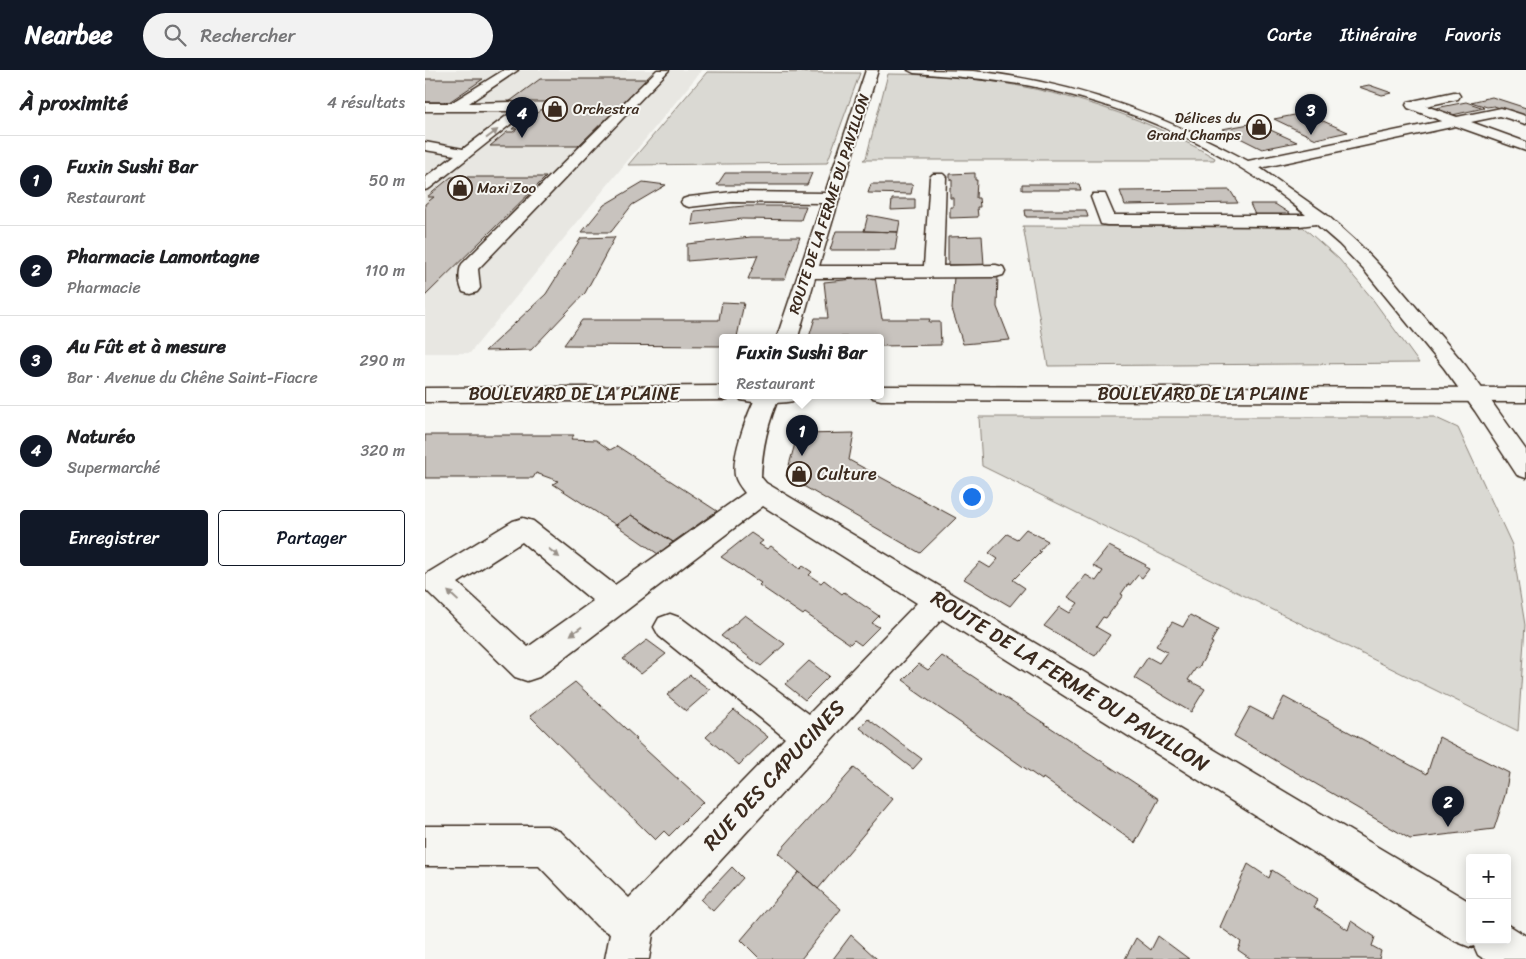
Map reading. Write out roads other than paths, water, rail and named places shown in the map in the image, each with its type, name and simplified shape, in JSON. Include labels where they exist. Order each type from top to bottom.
[{"type":"street","points":[[451,107],[461,104],[512,70]]},
{"type":"street","points":[[470,288],[469,268],[663,70]]},
{"type":"street","name":"ROUTE DE LA FERME DU PAVILLON","points":[[788,334],[872,70]]},
{"type":"street","points":[[915,70],[1000,78],[1085,94],[1176,128],[1266,178],[1321,219],[1371,266],[1474,393],[1526,469]]},
{"type":"street","points":[[1454,96],[1412,105],[1450,123],[1493,135],[1526,147]]},
{"type":"street","points":[[425,107],[503,106],[519,109],[519,112],[505,124],[425,185]]},
{"type":"street","points":[[1246,166],[1501,112],[1526,120]]},
{"type":"street","points":[[1493,135],[1526,127]]},
{"type":"street","points":[[425,146],[444,148],[466,154]]},
{"type":"street","points":[[933,272],[938,177]]},
{"type":"street","points":[[689,202],[732,197],[832,198]]},
{"type":"street","points":[[1099,197],[1107,220],[1299,221],[1321,219]]},
{"type":"street","points":[[808,272],[997,271]]},
{"type":"street","name":"BOULEVARD DE LA PLAINE","points":[[425,395],[719,393]]},
{"type":"street","name":"BOULEVARD DE LA PLAINE","points":[[884,393],[1474,393],[1526,395]]},
{"type":"street","name":"ROUTE DE LA FERME DU PAVILLON","points":[[767,399],[755,422],[749,456],[748,478],[757,490],[1466,924]]},
{"type":"street","points":[[615,602],[523,528],[437,582],[527,667],[763,493]]},
{"type":"street","name":"RUE DES CAPUCINES","points":[[630,941],[811,736],[939,601]]},
{"type":"street","points":[[670,627],[811,736]]},
{"type":"street","points":[[425,846],[547,846],[612,911],[630,941]]},
{"type":"street","points":[[1499,944],[1523,959]]},
{"type":"place","name":"Orchestra","points":[[555,109]]},
{"type":"place","name":"Délices du Grand Champs","points":[[1259,127]]},
{"type":"place","name":"Au Fût et à mesure","points":[[1311,135]]},
{"type":"place","name":"Naturéo","points":[[522,138]]},
{"type":"place","name":"Maxi Zoo","points":[[460,188]]},
{"type":"place","name":"Fuxin Sushi Bar","points":[[802,456]]},
{"type":"place","name":"Culture","points":[[799,474]]},
{"type":"place","name":"Pharmacie Lamontagne","points":[[1448,827]]}]
